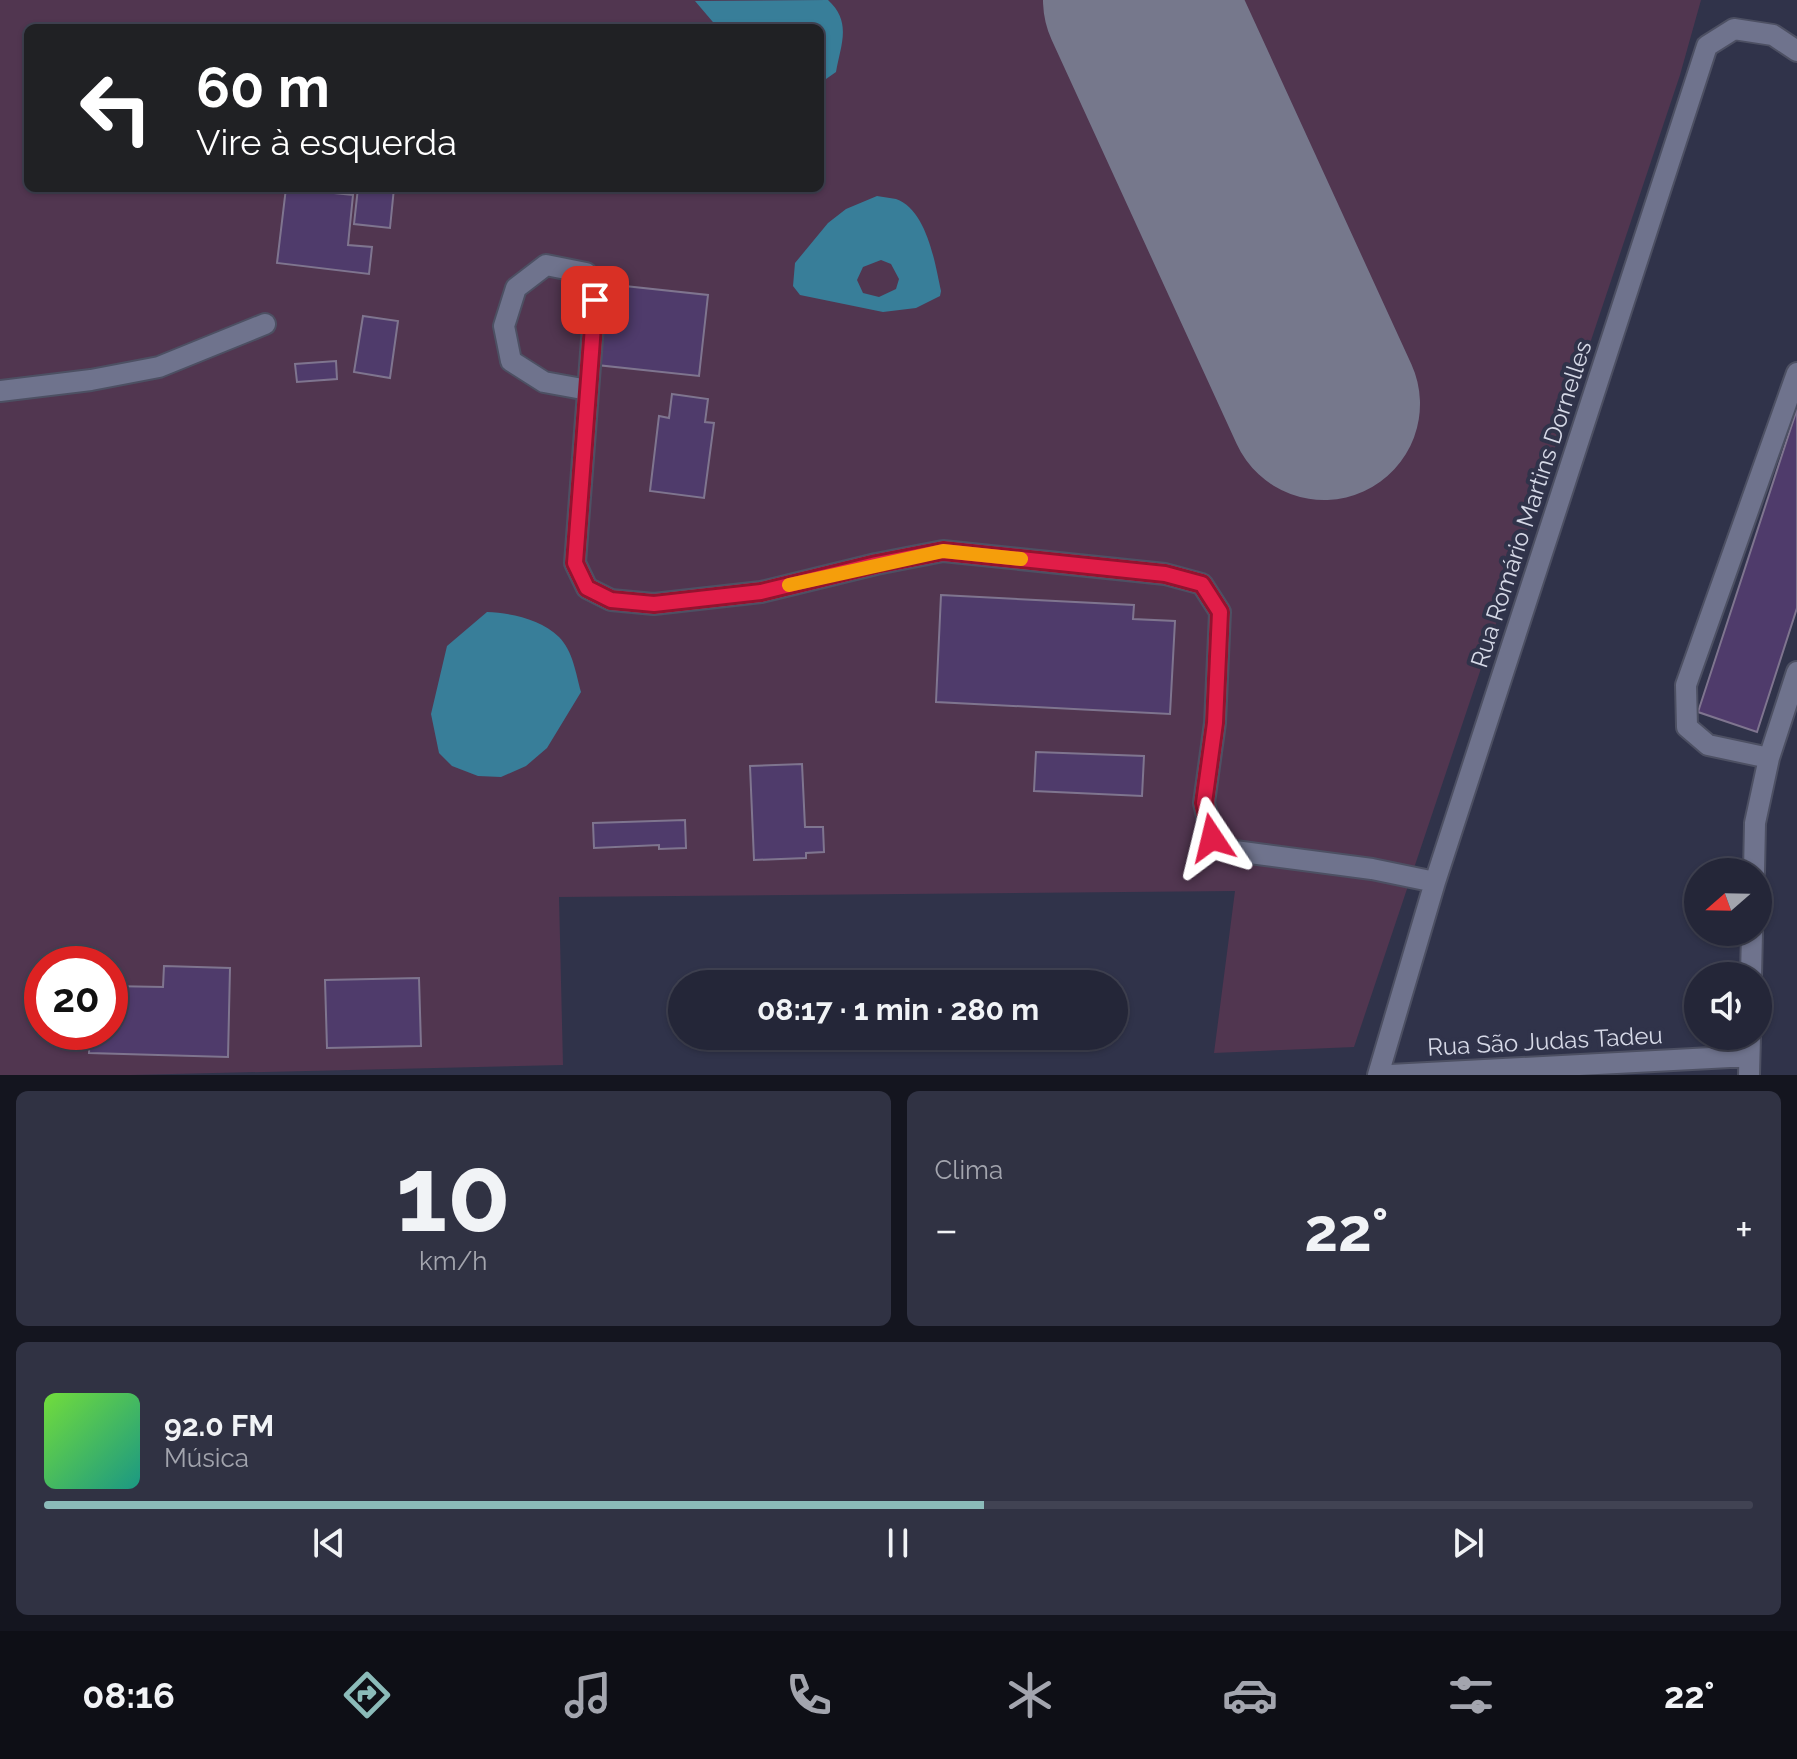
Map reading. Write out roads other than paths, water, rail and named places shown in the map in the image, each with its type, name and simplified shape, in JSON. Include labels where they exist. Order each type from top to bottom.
[{"type":"street","name":"Rua Romário Martins Dornelles","points":[[1378,1075],[1435,882],[1707,46],[1734,29],[1773,35],[1797,51]]},
{"type":"street","points":[[588,390],[544,382],[511,361],[504,326],[516,288],[546,265],[586,273],[595,300],[575,563],[587,588],[611,600],[654,604],[761,592],[943,551],[1165,574],[1202,584],[1220,612],[1215,723],[1204,803],[1212,838],[1227,850],[1372,869],[1435,882]]},
{"type":"street","points":[[0,391],[91,380],[159,367],[265,324]]},
{"type":"street","points":[[1769,758],[1708,745],[1687,727],[1686,685],[1797,373]]},
{"type":"street","points":[[1754,858],[1755,823],[1769,758],[1797,672]]},
{"type":"street","name":"Rua São Judas Tadeu","points":[[1390,1075],[1749,1056]]},
{"type":"water","points":[[828,0],[840,17],[843,34],[836,72],[824,79],[824,24],[715,24],[695,1]]},
{"type":"water","points":[[877,196],[896,199],[907,205],[928,239],[939,279],[940,296],[916,308],[883,312],[800,295],[793,286],[795,263],[828,223],[846,209]],"holes":[[[881,260],[891,264],[899,279],[896,289],[879,297],[863,293],[857,280],[863,267]]]},
{"type":"water","points":[[487,612],[525,618],[552,631],[568,649],[581,692],[547,748],[526,766],[501,777],[478,776],[452,766],[439,753],[431,714],[447,646]]}]
